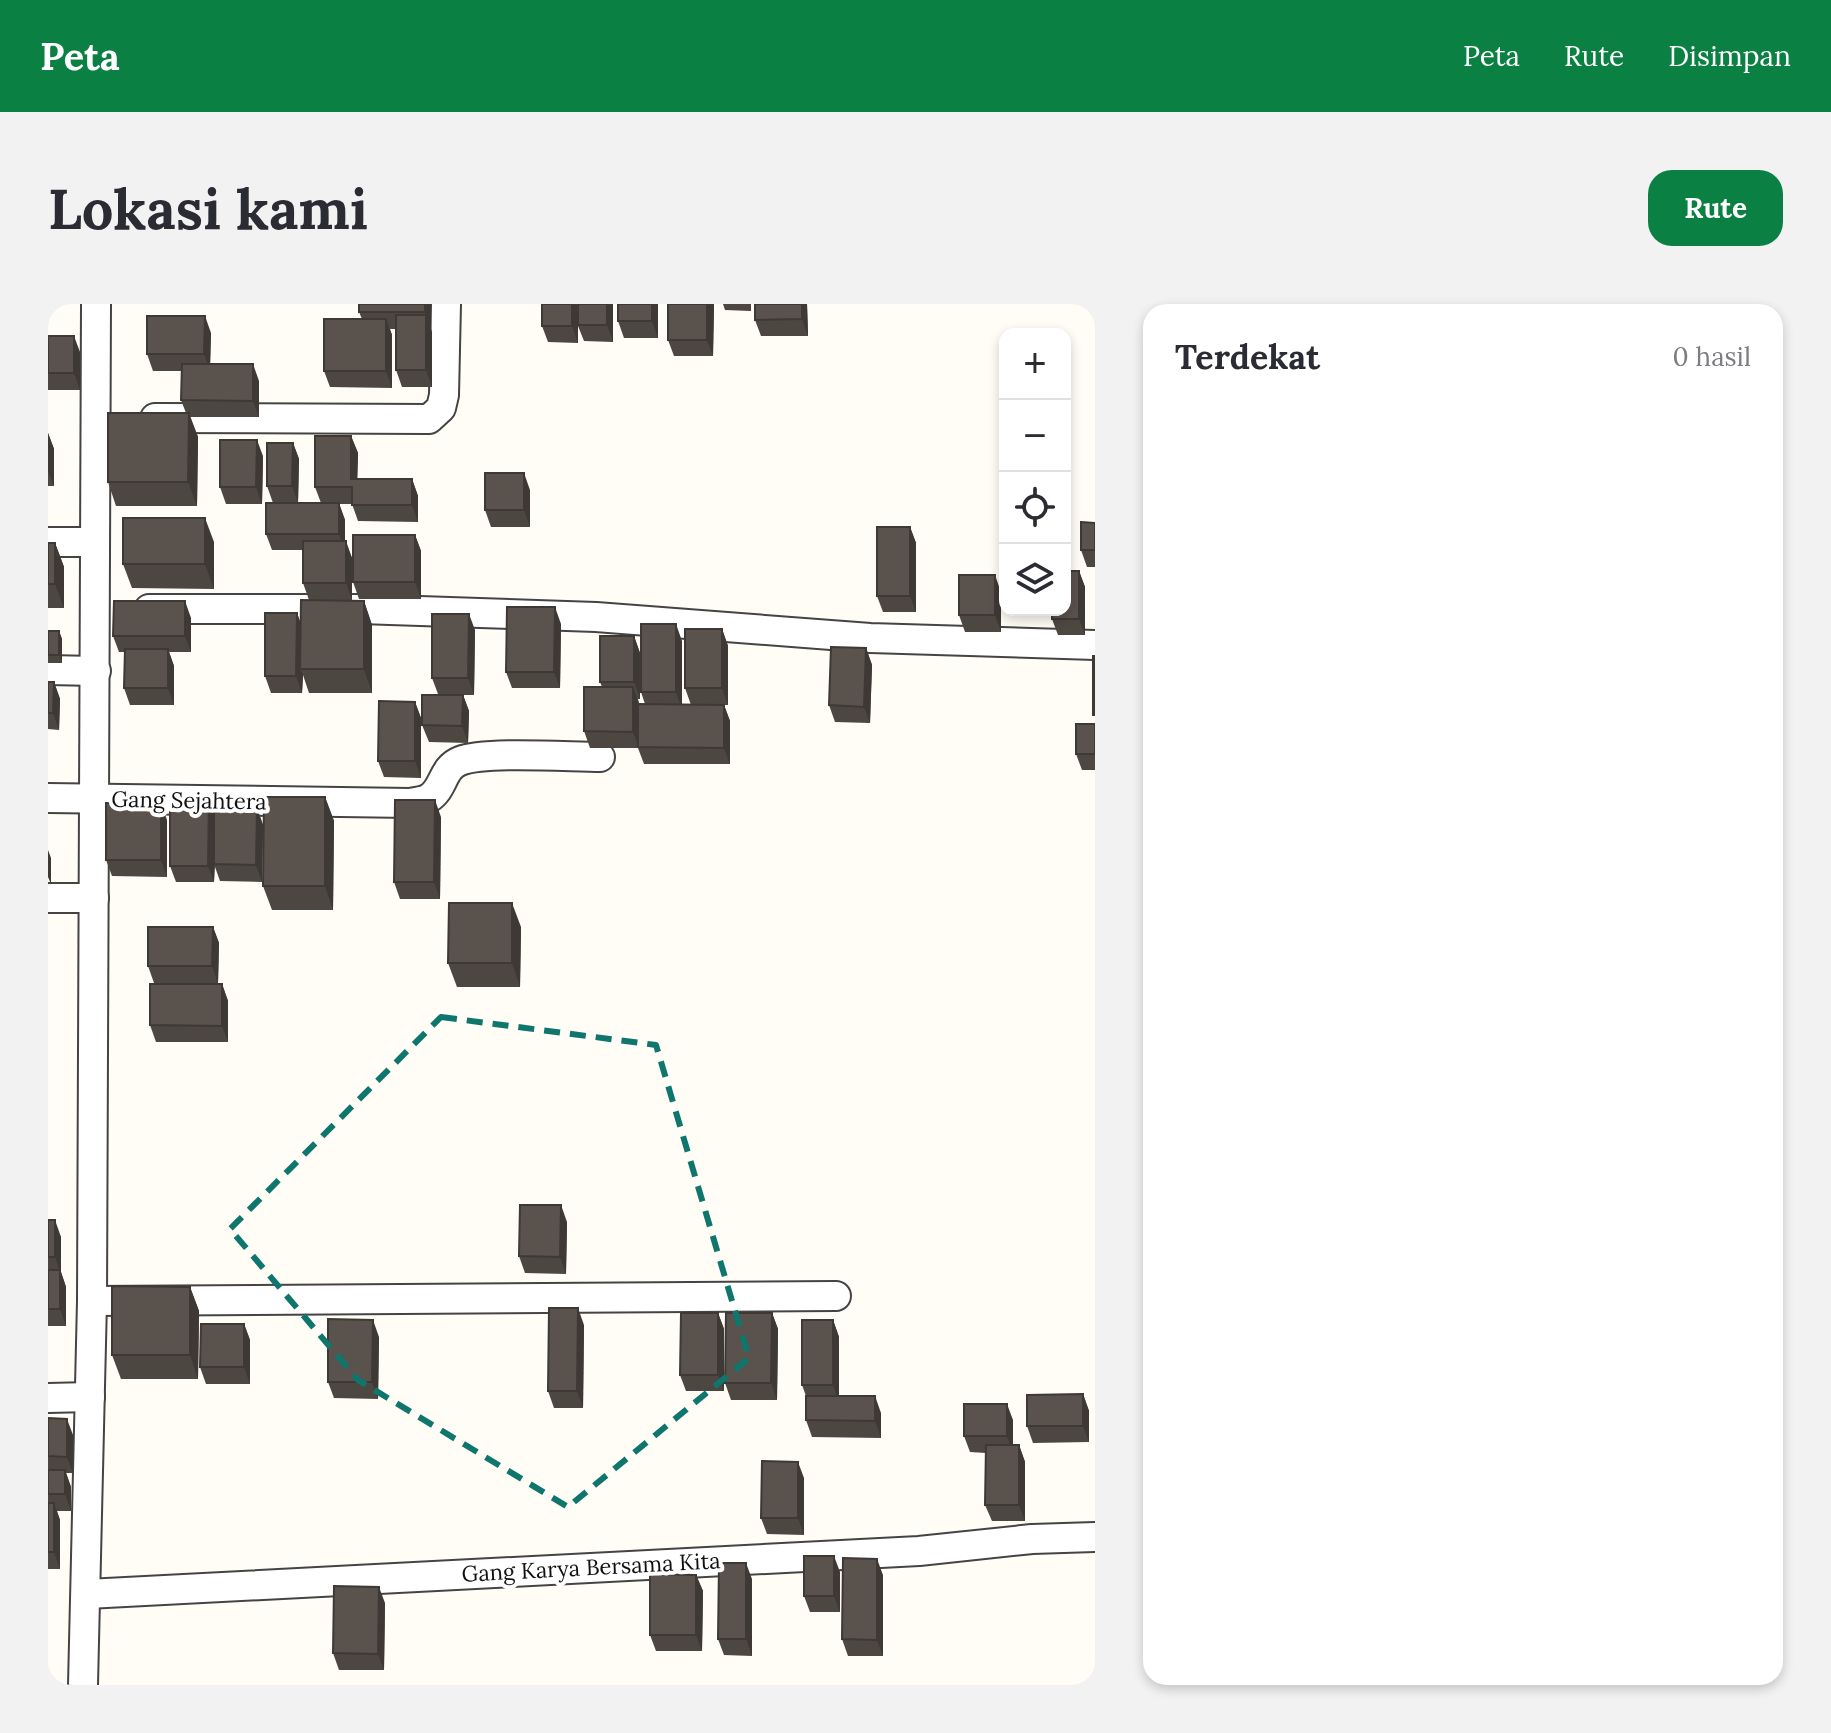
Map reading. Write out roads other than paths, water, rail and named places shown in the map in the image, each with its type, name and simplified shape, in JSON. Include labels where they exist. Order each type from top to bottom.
[{"type":"street","points":[[83,1685],[92,1301],[96,304]]},
{"type":"street","points":[[95,417],[429,419],[438,413],[444,395],[446,304]]},
{"type":"street","points":[[48,542],[95,542]]},
{"type":"street","points":[[96,609],[360,609],[565,615],[870,638],[1095,645]]},
{"type":"street","points":[[48,670],[96,671]]},
{"type":"street","name":"Gang Sejahtera","points":[[48,798],[410,803],[428,799],[448,768],[461,760],[481,757],[600,757]]},
{"type":"street","points":[[48,898],[94,898]]},
{"type":"street","points":[[92,1301],[836,1296]]},
{"type":"street","points":[[48,1398],[90,1397]]},
{"type":"street","name":"Gang Karya Bersama Kita","points":[[87,1594],[919,1551],[1032,1539],[1095,1537]]}]
